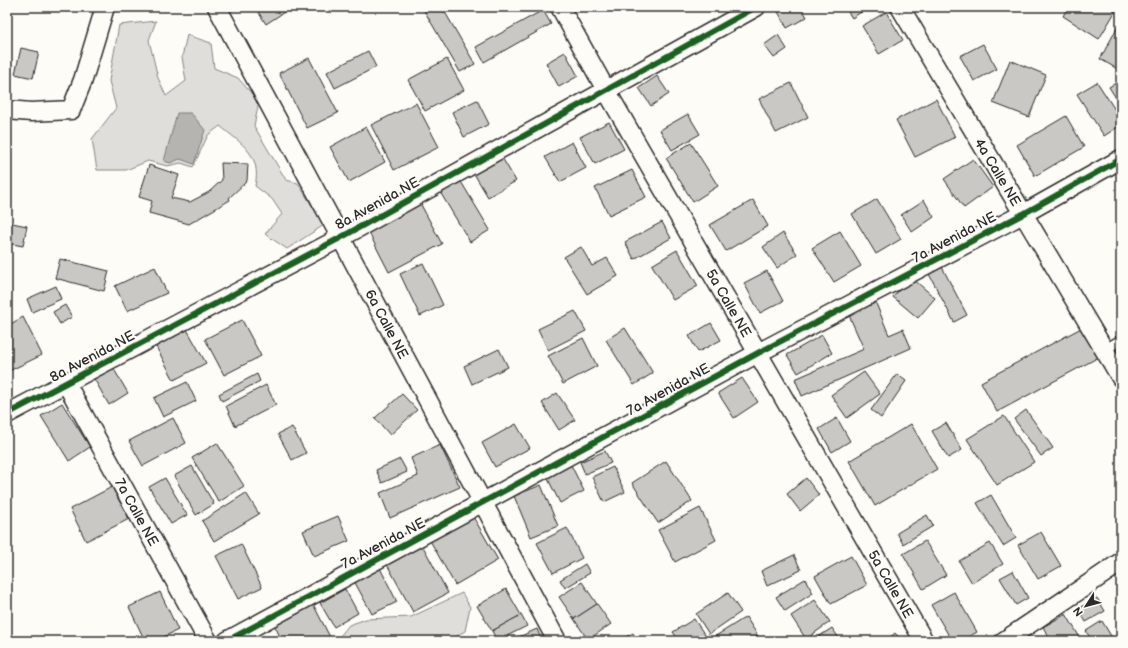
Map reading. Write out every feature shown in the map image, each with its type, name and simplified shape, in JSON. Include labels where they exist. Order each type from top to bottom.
[{"type":"street","points":[[7,110],[31,112],[71,110],[83,80],[105,7]]},
{"type":"street","name":"6a Calle NE","points":[[217,7],[557,641]]},
{"type":"street","name":"5a Calle NE","points":[[560,7],[606,90],[924,641]]},
{"type":"street","name":"8a Avenida NE","points":[[7,414],[340,238],[756,7]]},
{"type":"street","name":"4a Calle NE","points":[[900,7],[1121,378]]},
{"type":"street","name":"7a Avenida NE","points":[[227,641],[758,353],[1022,214],[1121,159]]},
{"type":"street","name":"7a Calle NE","points":[[66,383],[208,641]]},
{"type":"street","points":[[1004,641],[1121,562]]},
{"type":"lane","points":[[1104,350],[1121,340]]},
{"type":"shaded area","points":[[156,21],[149,40],[158,78],[166,96],[186,81],[182,57],[187,35],[211,43],[214,68],[238,78],[259,102],[254,126],[286,180],[298,183],[324,225],[287,249],[265,234],[282,214],[272,199],[255,186],[256,166],[253,158],[243,145],[220,126],[208,135],[193,167],[181,163],[167,166],[148,161],[126,170],[97,170],[92,139],[116,108],[109,81],[119,25]]},
{"type":"shaded area","points":[[177,113],[191,113],[205,130],[194,164],[180,159],[170,163],[164,161]]},
{"type":"shaded area","points":[[462,593],[470,607],[465,631],[448,641],[336,641],[349,625],[366,619],[411,617]]},
{"type":"building","points":[[255,7],[292,7],[266,24]]},
{"type":"building","points":[[422,7],[442,7],[475,64],[460,72]]},
{"type":"building","points":[[801,7],[807,17],[787,28],[776,8]]},
{"type":"building","points":[[845,7],[869,7],[852,18]]},
{"type":"building","points":[[1068,7],[1118,7],[1099,39],[1063,16]]},
{"type":"building","points":[[543,10],[551,24],[484,62],[476,47]]},
{"type":"building","points":[[886,12],[903,40],[879,54],[862,26]]},
{"type":"building","points":[[1121,21],[1121,71],[1100,59]]},
{"type":"building","points":[[778,35],[787,49],[774,58],[764,45]]},
{"type":"building","points":[[983,44],[997,69],[974,81],[960,56]]},
{"type":"building","points":[[21,48],[39,52],[33,78],[15,74]]},
{"type":"building","points":[[368,51],[376,67],[335,88],[327,72]]},
{"type":"building","points":[[565,52],[578,76],[559,87],[546,63]]},
{"type":"building","points":[[309,58],[338,113],[307,128],[279,73]]},
{"type":"building","points":[[447,59],[464,90],[425,111],[408,80]]},
{"type":"building","points":[[1010,60],[1046,75],[1029,117],[993,103]]},
{"type":"building","points":[[657,76],[669,94],[651,106],[639,88]]},
{"type":"building","points":[[1121,80],[1121,106],[1109,87]]},
{"type":"building","points":[[1097,82],[1121,119],[1121,125],[1104,136],[1077,94]]},
{"type":"building","points":[[791,83],[808,117],[776,133],[759,99]]},
{"type":"building","points":[[936,99],[955,137],[915,157],[896,120]]},
{"type":"building","points":[[477,100],[489,124],[464,137],[452,112]]},
{"type":"building","points":[[416,103],[439,147],[394,170],[371,125]]},
{"type":"building","points":[[688,114],[700,134],[672,150],[660,130]]},
{"type":"building","points":[[1066,116],[1084,147],[1035,176],[1017,145]]},
{"type":"building","points":[[609,122],[624,149],[595,164],[580,137]]},
{"type":"building","points":[[366,127],[385,162],[349,182],[330,147]]},
{"type":"building","points":[[572,142],[586,168],[560,182],[545,157]]},
{"type":"building","points":[[691,143],[718,186],[693,202],[666,158]]},
{"type":"building","points":[[501,156],[516,181],[488,197],[473,172]]},
{"type":"building","points":[[973,159],[993,187],[964,208],[944,179]]},
{"type":"building","points":[[221,163],[248,164],[247,181],[229,198],[230,200],[189,224],[149,213],[152,201],[139,197],[149,165],[179,175],[171,198],[190,202],[209,192],[222,180]]},
{"type":"building","points":[[632,170],[646,197],[609,215],[595,188]]},
{"type":"building","points":[[460,180],[490,230],[470,242],[440,192]]},
{"type":"building","points":[[877,199],[901,239],[876,254],[852,214]]},
{"type":"building","points":[[753,200],[768,226],[726,251],[710,225]]},
{"type":"building","points":[[924,200],[934,217],[912,232],[901,215]]},
{"type":"building","points":[[419,201],[442,244],[389,272],[367,229]]},
{"type":"building","points":[[7,222],[27,226],[23,246],[7,243]]},
{"type":"building","points":[[662,222],[671,238],[634,259],[625,242]]},
{"type":"building","points":[[840,231],[861,266],[834,282],[812,248]]},
{"type":"building","points":[[783,233],[797,254],[777,268],[763,247]]},
{"type":"building","points":[[581,247],[592,266],[607,258],[618,276],[587,294],[564,257]]},
{"type":"building","points":[[677,250],[698,286],[673,300],[652,265]]},
{"type":"building","points":[[60,259],[109,271],[104,291],[55,278]]},
{"type":"building","points":[[423,263],[443,305],[420,316],[400,274]]},
{"type":"building","points":[[155,267],[167,293],[127,311],[115,286]]},
{"type":"building","points":[[942,267],[967,315],[954,322],[929,274]]},
{"type":"building","points":[[767,271],[783,301],[760,313],[744,283]]},
{"type":"building","points":[[911,277],[935,298],[918,318],[893,297]]},
{"type":"building","points":[[56,286],[61,299],[32,312],[27,299]]},
{"type":"building","points":[[875,301],[889,335],[903,329],[911,348],[802,396],[795,379],[864,349],[848,313]]},
{"type":"building","points":[[65,305],[72,317],[60,324],[53,312]]},
{"type":"building","points":[[575,311],[586,331],[548,350],[538,329]]},
{"type":"building","points":[[23,317],[42,355],[7,372],[7,326]]},
{"type":"building","points":[[242,320],[261,356],[224,375],[205,339]]},
{"type":"building","points":[[711,323],[721,340],[698,352],[689,336]]},
{"type":"building","points":[[185,326],[206,363],[174,380],[154,343]]},
{"type":"building","points":[[1083,327],[1099,357],[997,412],[981,382]]},
{"type":"building","points":[[625,328],[653,373],[634,385],[606,340]]},
{"type":"building","points":[[822,335],[832,353],[798,373],[787,355]]},
{"type":"building","points":[[583,338],[597,366],[563,384],[548,356]]},
{"type":"building","points":[[499,349],[508,367],[472,384],[464,366]]},
{"type":"building","points":[[112,366],[128,393],[109,405],[93,377]]},
{"type":"building","points":[[864,372],[880,394],[847,418],[831,395]]},
{"type":"building","points":[[257,374],[260,381],[222,401],[219,394]]},
{"type":"building","points":[[897,374],[906,381],[881,418],[871,410]]},
{"type":"building","points":[[742,378],[758,402],[734,418],[718,393]]},
{"type":"building","points":[[187,382],[196,401],[163,417],[154,398]]},
{"type":"building","points":[[266,385],[276,405],[235,426],[226,406]]},
{"type":"building","points":[[557,393],[575,420],[559,430],[542,403]]},
{"type":"building","points":[[402,394],[417,410],[390,435],[375,418]]},
{"type":"building","points":[[62,403],[90,447],[69,461],[41,416]]},
{"type":"building","points":[[1026,410],[1053,448],[1041,456],[1014,419]]},
{"type":"building","points":[[1004,416],[1034,462],[997,485],[967,439]]},
{"type":"building","points":[[173,418],[186,443],[143,466],[129,441]]},
{"type":"building","points":[[837,418],[850,441],[832,452],[819,429]]},
{"type":"building","points":[[946,423],[962,450],[948,458],[932,431]]},
{"type":"building","points":[[516,424],[530,448],[495,467],[482,443]]},
{"type":"building","points":[[911,424],[937,469],[875,506],[849,461]]},
{"type":"building","points":[[292,427],[306,453],[292,460],[278,434]]},
{"type":"building","points":[[217,443],[244,486],[219,502],[192,458]]},
{"type":"building","points":[[440,445],[460,487],[390,518],[380,493],[418,476],[411,458]]},
{"type":"building","points":[[605,451],[611,463],[585,474],[580,462]]},
{"type":"building","points":[[400,459],[407,472],[382,483],[376,470]]},
{"type":"building","points":[[666,461],[692,501],[658,523],[632,483]]},
{"type":"building","points":[[571,465],[584,491],[560,503],[547,477]]},
{"type":"building","points":[[192,466],[214,504],[196,515],[174,476]]},
{"type":"building","points":[[613,467],[625,492],[604,502],[592,477]]},
{"type":"building","points":[[165,478],[187,515],[171,524],[149,487]]},
{"type":"building","points":[[806,478],[819,495],[800,511],[787,494]]},
{"type":"building","points":[[541,485],[558,526],[531,537],[514,496]]},
{"type":"building","points":[[112,487],[129,519],[86,541],[70,509]]},
{"type":"building","points":[[246,493],[259,514],[214,541],[202,521]]},
{"type":"building","points":[[991,495],[1016,538],[1003,546],[977,503]]},
{"type":"building","points":[[700,508],[716,540],[675,562],[658,530]]},
{"type":"building","points":[[471,513],[498,560],[455,585],[428,537]]},
{"type":"building","points":[[927,515],[933,526],[903,544],[897,533]]},
{"type":"building","points":[[338,516],[349,541],[314,556],[303,531]]},
{"type":"building","points":[[567,528],[582,558],[553,573],[537,543]]},
{"type":"building","points":[[1041,532],[1061,566],[1038,579],[1018,545]]},
{"type":"building","points":[[419,539],[448,593],[413,612],[383,557]]},
{"type":"building","points":[[925,541],[946,575],[923,589],[903,554]]},
{"type":"building","points":[[990,543],[1003,564],[972,583],[959,561]]},
{"type":"building","points":[[241,544],[262,587],[238,599],[216,556]]},
{"type":"building","points":[[794,555],[801,570],[767,586],[761,571]]},
{"type":"building","points":[[851,556],[867,585],[831,604],[815,576]]},
{"type":"building","points":[[585,564],[590,573],[565,588],[560,580]]},
{"type":"building","points":[[379,566],[397,602],[372,614],[353,579]]},
{"type":"building","points":[[1013,571],[1028,598],[1016,605],[1000,578]]},
{"type":"building","points":[[805,579],[813,593],[785,611],[776,597]]},
{"type":"building","points":[[582,582],[597,604],[574,619],[559,597]]},
{"type":"building","points":[[345,589],[358,613],[334,627],[320,603]]},
{"type":"building","points":[[506,589],[521,615],[492,631],[477,606]]},
{"type":"building","points":[[160,592],[178,630],[155,641],[145,641],[129,607]]},
{"type":"building","points":[[954,592],[977,632],[961,641],[952,641],[931,605]]},
{"type":"building","points":[[728,593],[741,612],[709,634],[696,614]]},
{"type":"building","points":[[1097,598],[1105,611],[1086,622],[1078,609]]},
{"type":"building","points":[[815,600],[830,622],[806,639],[791,616]]},
{"type":"building","points":[[313,604],[332,641],[282,641],[274,624]]},
{"type":"building","points":[[597,604],[611,624],[588,640],[574,619]]},
{"type":"building","points":[[1066,614],[1082,641],[1051,641],[1043,627]]},
{"type":"building","points":[[521,615],[527,626],[497,641],[492,631]]},
{"type":"building","points":[[746,617],[758,636],[749,641],[716,641],[714,637]]},
{"type":"building","points":[[694,619],[709,641],[679,641],[673,632]]},
{"type":"building","points":[[1102,621],[1114,641],[1092,641],[1086,631]]},
{"type":"building","points":[[832,628],[841,641],[812,641]]},
{"type":"building","points":[[537,629],[542,641],[514,641],[514,639]]},
{"type":"building","points":[[633,633],[637,641],[619,641]]},
{"type":"building","points":[[895,633],[902,641],[886,641]]},
{"type":"cycle path","points":[[7,414],[340,238],[756,7]]},
{"type":"cycle path","points":[[227,641],[758,353],[1023,214],[1121,159]]}]
